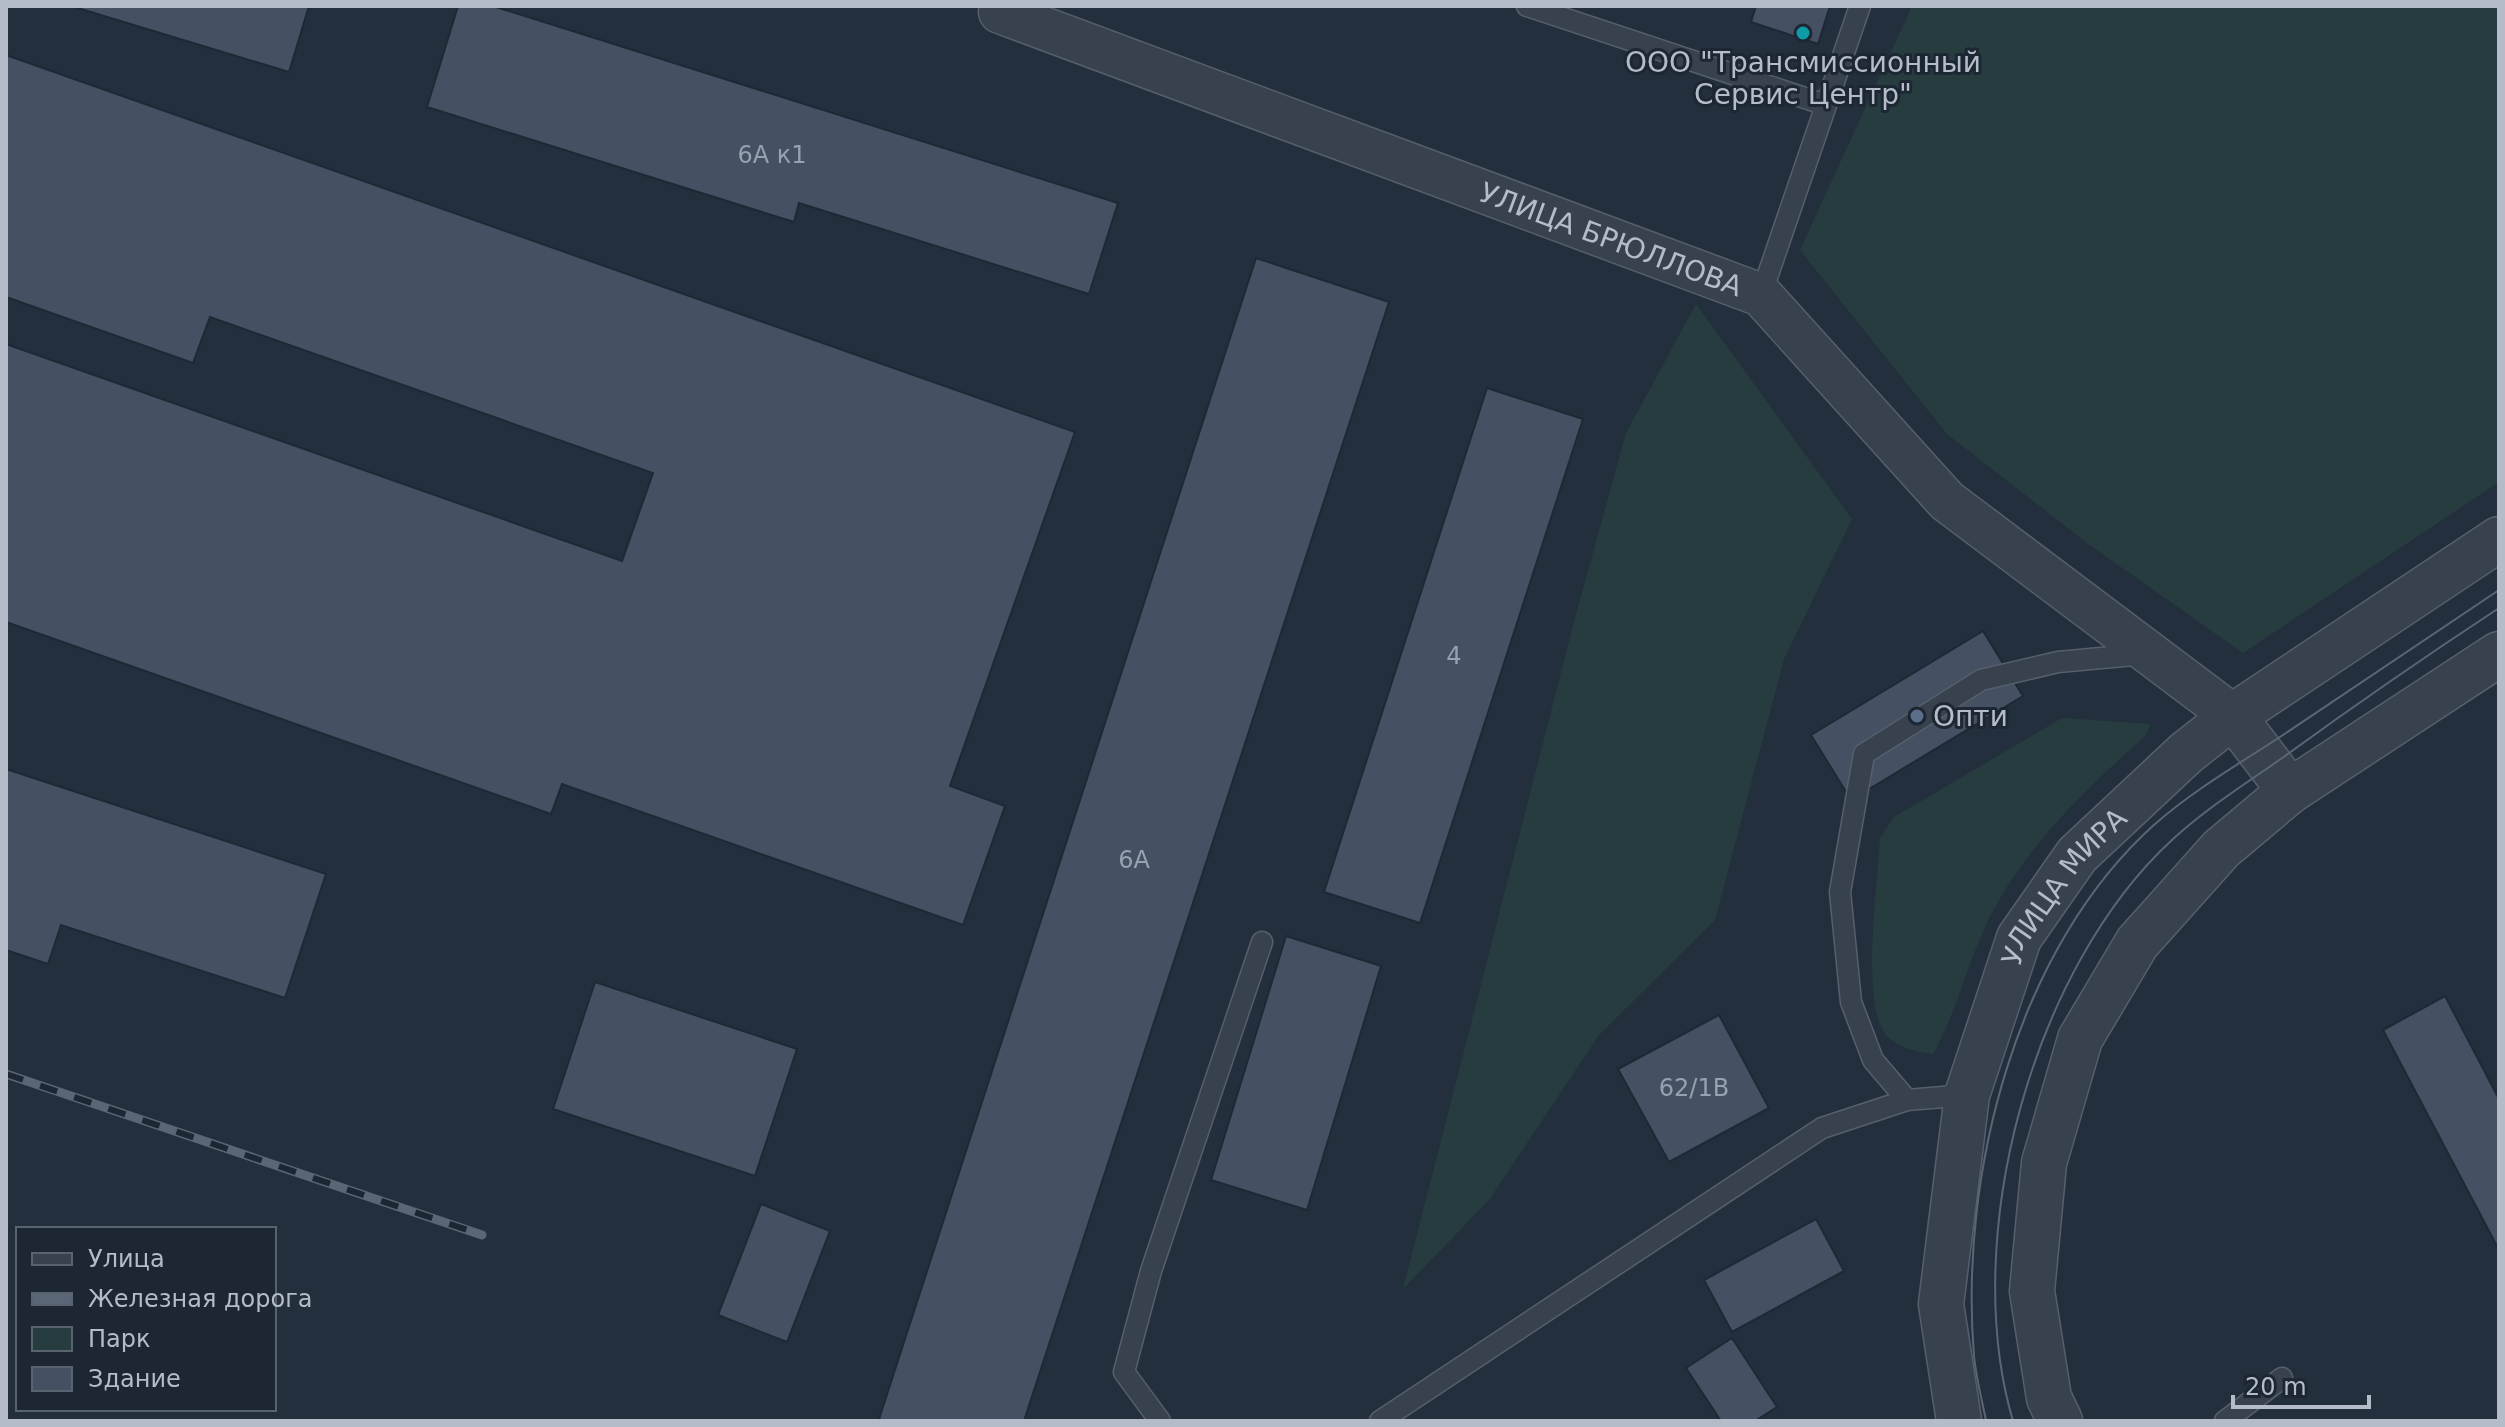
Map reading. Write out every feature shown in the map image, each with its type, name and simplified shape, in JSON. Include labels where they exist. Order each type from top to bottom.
[{"type":"street","name":"УЛИЦА БРЮЛЛОВА","points":[[997,9],[1761,295],[1947,501],[2233,716]]},
{"type":"street","name":"УЛИЦА МИРА","points":[[1959,1421],[1941,1304],[1967,1095],[2019,938],[2077,855],[2186,753],[2233,716],[2499,539]]},
{"type":"street","points":[[2060,1421],[2049,1398],[2032,1291],[2044,1163],[2080,1039],[2137,943],[2221,849],[2290,791],[2499,654]]},
{"type":"street","points":[[2233,716],[2290,791]]},
{"type":"lane","points":[[1527,6],[1826,105]]},
{"type":"lane","points":[[1761,295],[1860,6]]},
{"type":"lane","points":[[1907,1100],[1873,1060],[1851,1002],[1840,892],[1864,754],[1981,680],[2058,662],[2149,653]]},
{"type":"lane","points":[[1160,1421],[1124,1372],[1151,1271],[1262,942]]},
{"type":"lane","points":[[1380,1421],[1822,1128],[1907,1100],[1967,1095]]},
{"type":"lane","points":[[2225,1421],[2282,1378]]},
{"type":"green space","points":[[1912,6],[2499,6],[2499,482],[2243,653],[2087,543],[1947,434],[1800,250]]},
{"type":"green space","points":[[1696,304],[1852,519],[1784,659],[1715,920],[1599,1035],[1489,1200],[1403,1289],[1576,614],[1626,433]]},
{"type":"green space","points":[[2062,718],[2151,724],[2145,736],[2055,824],[2016,874],[1984,929],[1948,1024],[1933,1054],[1899,1045],[1884,1032],[1873,993],[1873,938],[1880,838],[1894,817]]},
{"type":"building","points":[[71,6],[309,6],[289,72]]},
{"type":"building","points":[[458,6],[493,6],[1118,203],[1089,294],[799,203],[794,222],[427,107]]},
{"type":"building","name":"ООО \"Трансмиссионный Сервис Центр\"","points":[[1756,6],[1830,6],[1818,44],[1751,22]]},
{"type":"building","points":[[6,55],[1075,432],[950,786],[1005,806],[963,925],[562,784],[551,814],[6,622],[6,344],[622,561],[653,473],[210,317],[193,363],[6,297]]},
{"type":"building","points":[[1256,258],[1389,302],[1024,1421],[879,1419]]},
{"type":"building","points":[[1487,388],[1583,419],[1420,923],[1324,892]]},
{"type":"building","name":"Опти","points":[[1983,631],[2023,696],[1851,800],[1811,735]]},
{"type":"building","points":[[6,769],[326,874],[285,998],[61,925],[48,964],[6,950]]},
{"type":"building","points":[[1286,936],[1381,966],[1307,1210],[1211,1180]]},
{"type":"building","points":[[595,982],[797,1049],[755,1176],[553,1109]]},
{"type":"building","points":[[2445,996],[2499,1099],[2499,1250],[2383,1030]]},
{"type":"building","points":[[1719,1015],[1769,1108],[1669,1162],[1618,1069]]},
{"type":"building","points":[[761,1204],[830,1231],[787,1342],[718,1315]]},
{"type":"building","points":[[1816,1219],[1844,1271],[1732,1332],[1704,1280]]},
{"type":"building","points":[[1732,1338],[1777,1407],[1755,1421],[1721,1421],[1686,1368]]},
{"type":"tram line","points":[[1986,1421],[1974,1356],[1972,1286],[1976,1214],[1988,1141],[2007,1069],[2033,999],[2066,934],[2107,875],[2170,811],[2499,590]]},
{"type":"tram line","points":[[2013,1421],[1999,1349],[1995,1271],[2003,1190],[2020,1110],[2046,1032],[2081,959],[2123,894],[2186,827],[2364,699],[2499,608]]},
{"type":"railway","points":[[6,1074],[482,1235]]},
{"type":"place","name":"ООО \"Трансмиссионный Сервис Центр\"","points":[[1803,33]]},
{"type":"place","name":"Опти","points":[[1917,716]]}]
